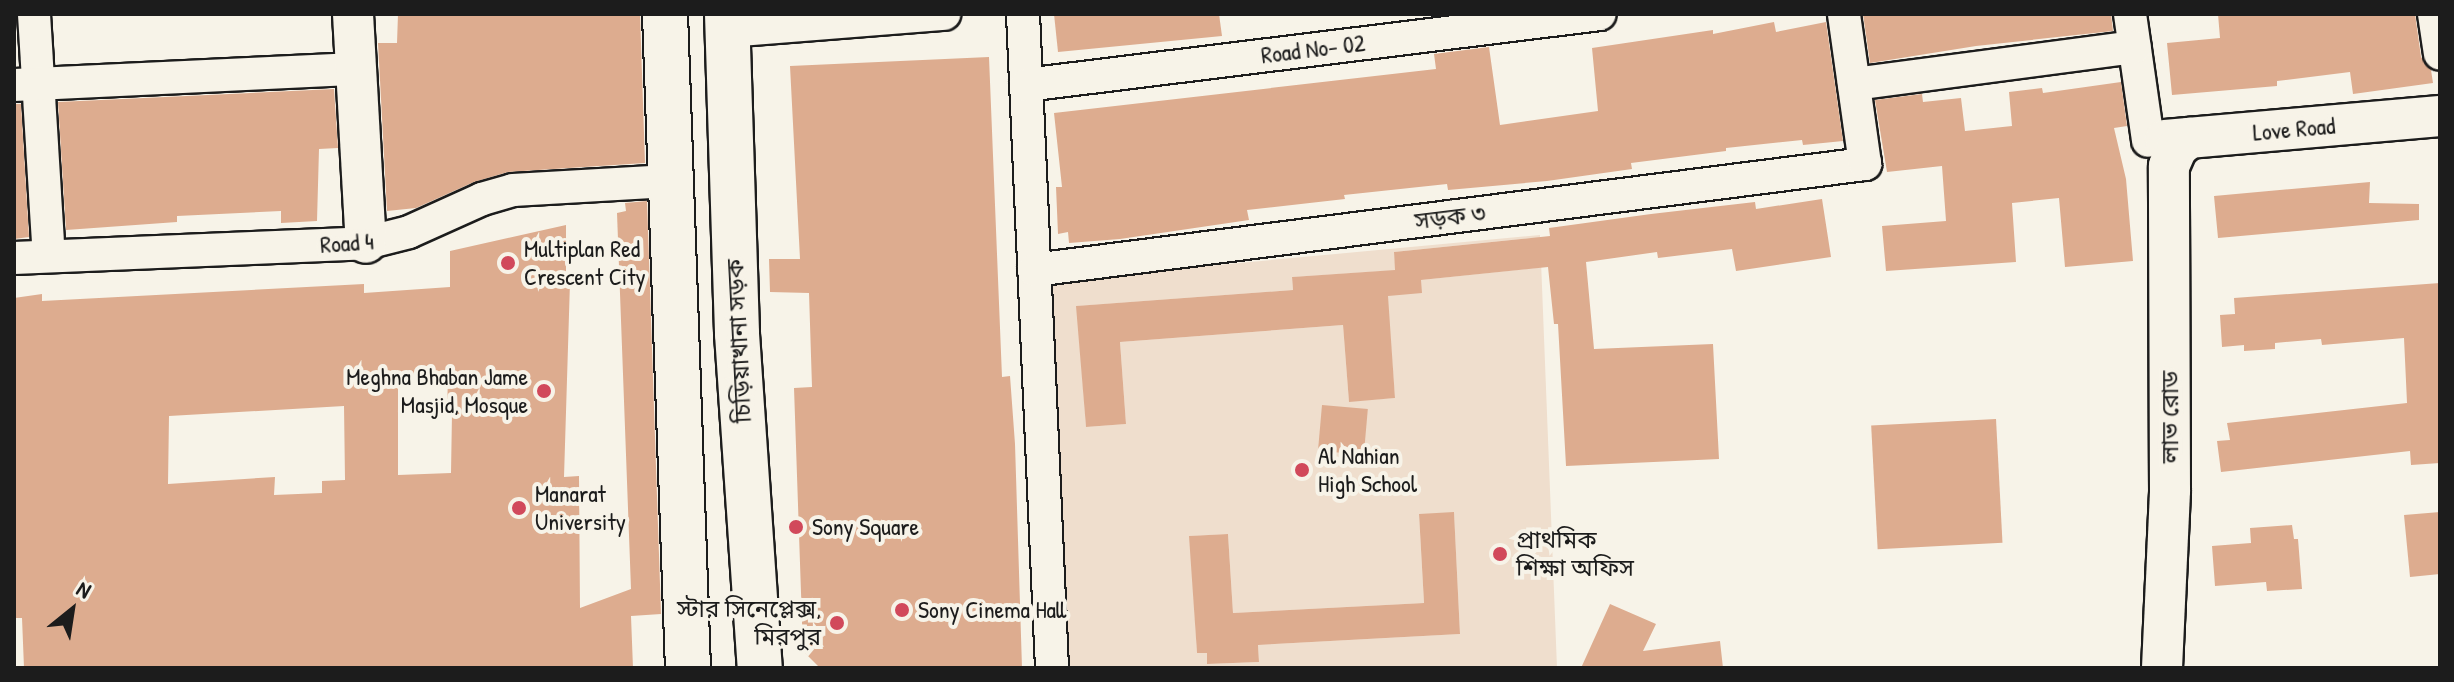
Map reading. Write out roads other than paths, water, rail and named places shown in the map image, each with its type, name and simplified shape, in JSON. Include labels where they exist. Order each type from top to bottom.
[{"type":"main road","points":[[665,14],[688,668]]},
{"type":"main road","name":"চিড়িয়াখানা সড়ক","points":[[727,23],[737,334],[760,668]]},
{"type":"street","points":[[34,14],[26,84],[49,256]]},
{"type":"street","points":[[353,14],[366,243]]},
{"type":"street","points":[[727,23],[944,14]]},
{"type":"street","points":[[1023,14],[1052,668]]},
{"type":"street","name":"Road No- 02","points":[[1026,85],[1600,14]]},
{"type":"street","points":[[1844,14],[1854,84],[2135,47]]},
{"type":"street","points":[[2130,14],[2135,47],[2169,148]]},
{"type":"street","points":[[2434,14],[2440,54]]},
{"type":"street","points":[[26,84],[356,69]]},
{"type":"street","name":"সড়ক ৩","points":[[1034,270],[1865,164],[1854,84]]},
{"type":"street","name":"Love Road","points":[[2169,148],[2440,116]]},
{"type":"street","name":"Love Road","points":[[2169,148],[2440,139]]},
{"type":"street","name":"লাভ রোড","points":[[2162,668],[2170,490],[2169,148]]},
{"type":"street","name":"Road 4","points":[[14,258],[366,243],[409,232],[482,199],[513,190],[669,181]]},
{"type":"place","name":"Multiplan Red Crescent City","points":[[508,263]]},
{"type":"place","name":"Meghna Bhaban Jame Masjid, Mosque","points":[[544,391]]},
{"type":"place","name":"Al Nahian High School","points":[[1302,470]]},
{"type":"place","name":"Manarat University","points":[[519,508]]},
{"type":"place","name":"Sony Square","points":[[796,527]]},
{"type":"place","name":"প্রাথমিক শিক্ষা অফিস","points":[[1500,554]]},
{"type":"place","name":"Sony Cinema Hall","points":[[902,610]]},
{"type":"place","name":"স্টার সিনেপ্লেক্স, মিরপুর","points":[[837,623]]}]
